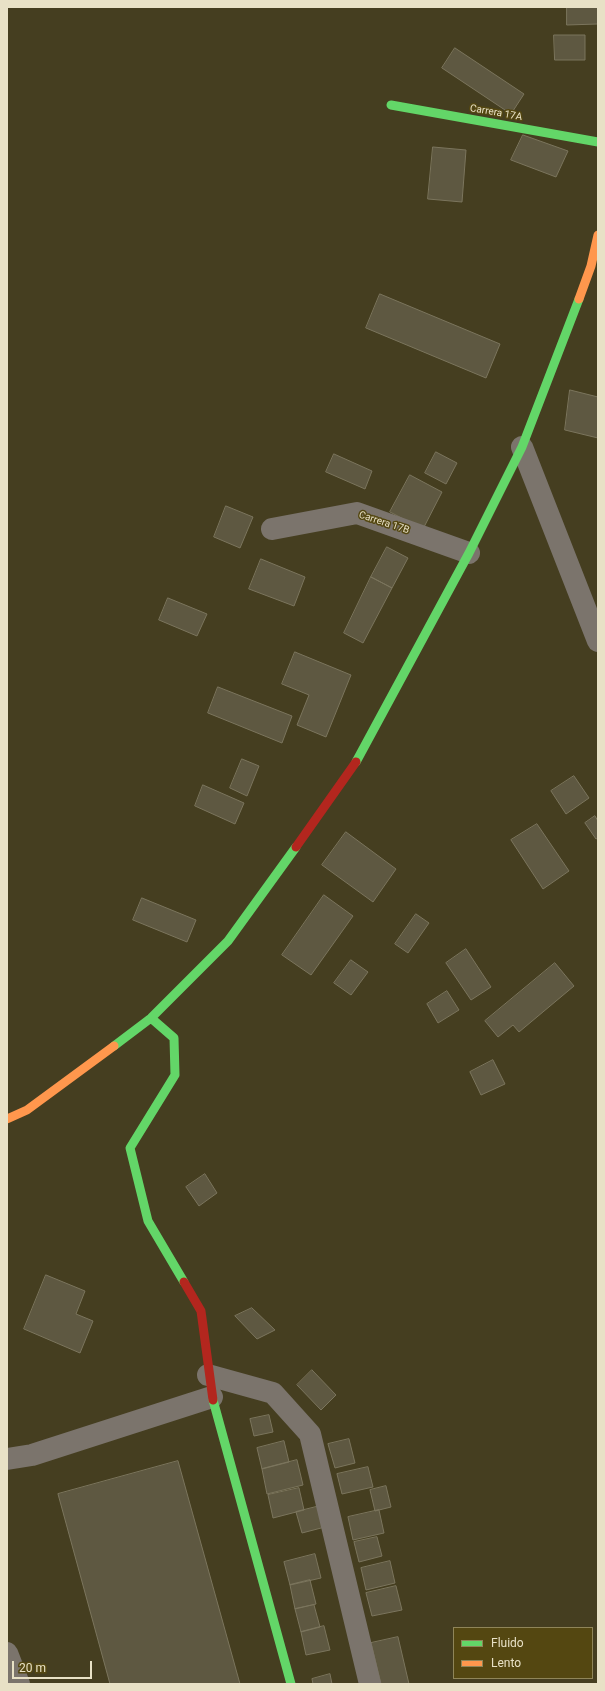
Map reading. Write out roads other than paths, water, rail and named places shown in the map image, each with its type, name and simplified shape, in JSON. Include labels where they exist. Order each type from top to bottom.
[{"type":"main road","name":"Carrera 17A","points":[[391,105],[598,142]]},
{"type":"main road","points":[[7,1119],[27,1110],[151,1018],[228,941],[351,771],[469,553],[522,447],[595,264],[598,235]]},
{"type":"main road","points":[[151,1018],[174,1038],[175,1075],[130,1148],[148,1221],[201,1311],[212,1397],[291,1684]]},
{"type":"street","points":[[522,447],[598,641]]},
{"type":"street","name":"Carrera 17B","points":[[272,529],[357,513],[469,553]]},
{"type":"street","points":[[208,1375],[273,1393],[310,1434],[370,1684]]},
{"type":"street","points":[[7,1459],[32,1455],[212,1397]]},
{"type":"street","points":[[7,1653],[19,1684]]}]
